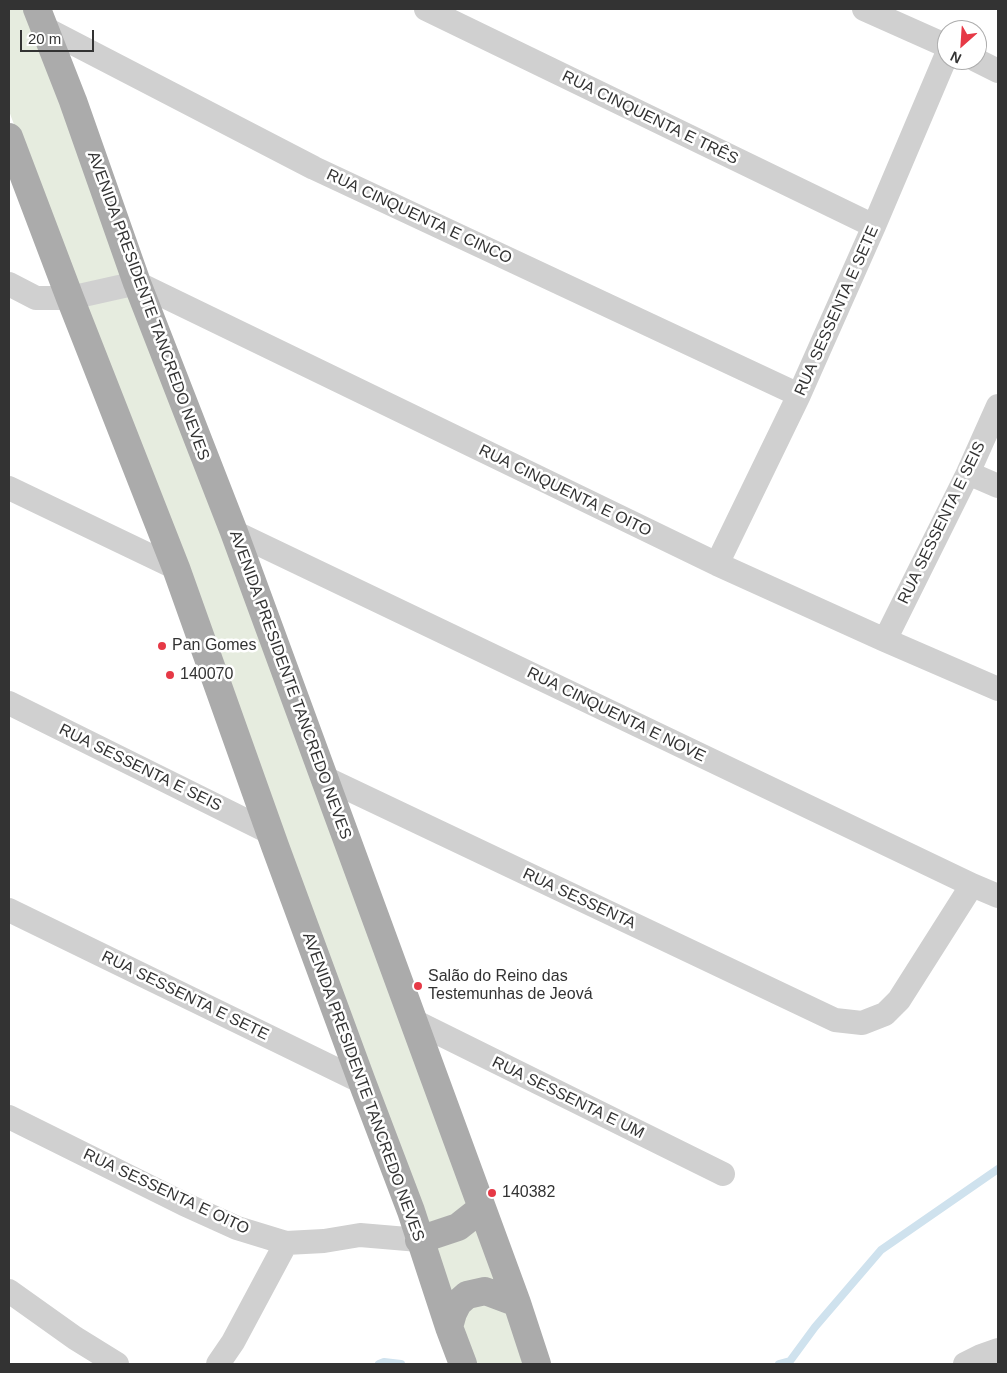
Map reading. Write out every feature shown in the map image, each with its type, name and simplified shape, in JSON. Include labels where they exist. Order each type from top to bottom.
[{"type":"main road","name":"AVENIDA PRESIDENTE TANCREDO NEVES","points":[[40,18],[73,101],[137,283],[234,532],[517,1303],[537,1364]]},
{"type":"main road","name":"AVENIDA PRESIDENTE TANCREDO NEVES","points":[[9,137],[176,568],[270,833],[411,1212],[449,1328],[463,1364]]},
{"type":"main road","points":[[419,1240],[458,1228],[482,1208]]},
{"type":"main road","points":[[449,1328],[458,1303],[467,1295],[485,1291],[517,1303]]},
{"type":"street","name":"RUA CINQUENTA E TRÊS","points":[[426,9],[874,226]]},
{"type":"street","points":[[864,9],[937,42]]},
{"type":"street","name":"RUA CINQUENTA E CINCO","points":[[40,18],[314,168],[799,395]]},
{"type":"street","name":"RUA SESSENTA E SETE","points":[[718,564],[799,395],[940,70]]},
{"type":"street","points":[[9,284],[36,298],[70,298],[137,283]]},
{"type":"street","name":"RUA CINQUENTA E OITO","points":[[137,283],[718,564],[998,689]]},
{"type":"street","name":"RUA SESSENTA E SEIS","points":[[885,640],[968,473],[998,406]]},
{"type":"street","points":[[968,473],[998,486]]},
{"type":"street","points":[[9,488],[176,568]]},
{"type":"street","name":"RUA CINQUENTA E NOVE","points":[[234,532],[998,896]]},
{"type":"street","name":"RUA SESSENTA E SEIS","points":[[9,703],[270,833]]},
{"type":"street","name":"RUA SESSENTA","points":[[323,777],[834,1020],[862,1023],[885,1014],[898,1000],[972,885]]},
{"type":"street","name":"RUA SESSENTA E SETE","points":[[9,910],[362,1082]]},
{"type":"street","name":"RUA SESSENTA E UM","points":[[414,1021],[722,1174]]},
{"type":"street","name":"RUA SESSENTA E OITO","points":[[9,1117],[184,1204],[237,1228],[286,1243],[324,1241],[360,1235],[419,1240]]},
{"type":"street","points":[[218,1364],[233,1342],[286,1243]]},
{"type":"street","points":[[9,1291],[75,1338],[117,1364]]},
{"type":"street","points":[[965,1364],[998,1350]]},
{"type":"shaded area","points":[[9,9],[28,9],[532,1364],[472,1364],[9,111]]},
{"type":"waterway","points":[[779,1364],[790,1361],[815,1327],[881,1250],[998,1169]]},
{"type":"waterway","points":[[379,1364],[384,1362],[401,1364]]},
{"type":"place","name":"Pan Gomes","points":[[162,646]]},
{"type":"place","name":"140070","points":[[170,675]]},
{"type":"place","name":"Salão do Reino das Testemunhas de Jeová","points":[[418,986]]},
{"type":"place","name":"140382","points":[[492,1193]]}]
